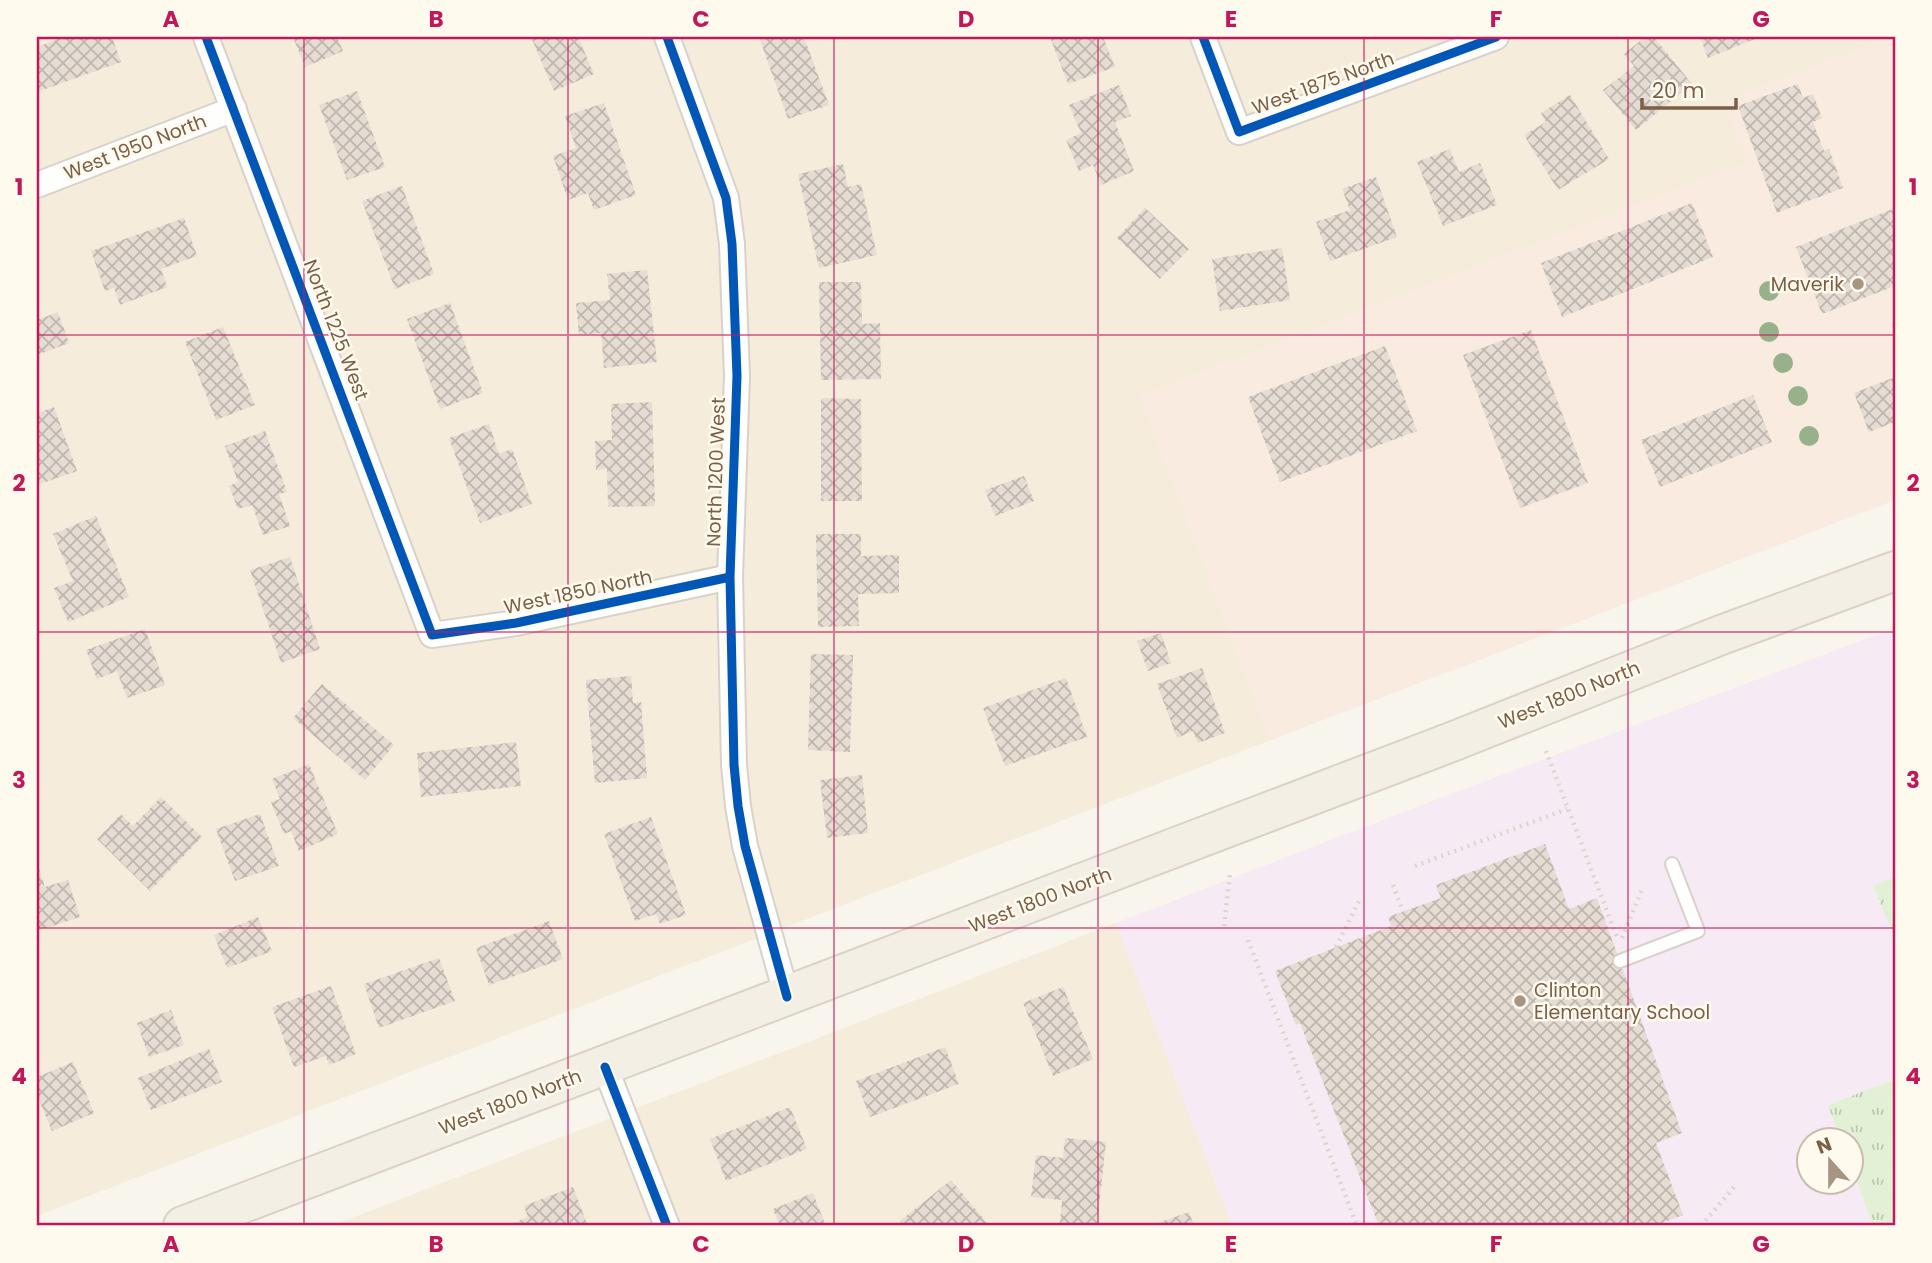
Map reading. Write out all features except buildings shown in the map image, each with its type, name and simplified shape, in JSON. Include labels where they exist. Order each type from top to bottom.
[{"type":"main road","name":"West 1800 North","points":[[183,1226],[1441,746],[1721,635],[1895,571]]},
{"type":"street","name":"North 1225 West","points":[[206,37],[432,635]]},
{"type":"street","name":"North 1200 West","points":[[667,37],[726,198],[732,244],[737,376],[730,577],[734,765],[745,846],[787,997]]},
{"type":"street","name":"West 1875 North","points":[[1203,37],[1240,132],[1496,37]]},
{"type":"street","name":"West 1950 North","points":[[37,185],[234,109]]},
{"type":"street","name":"West 1850 North","points":[[432,635],[516,623],[730,577]]},
{"type":"street","points":[[605,1066],[667,1226]]},
{"type":"lane","points":[[1620,961],[1698,931],[1672,864]]},
{"type":"path","points":[[1546,751],[1620,943],[1643,887]]},
{"type":"path","points":[[1415,866],[1567,809]]},
{"type":"path","points":[[1224,926],[1230,874]]},
{"type":"path","points":[[1393,885],[1403,912]]},
{"type":"path","points":[[1336,947],[1361,897]]},
{"type":"path","points":[[1248,940],[1357,1226]]},
{"type":"path","points":[[1701,1226],[1734,1187]]},
{"type":"shaded area","points":[[37,37],[1889,37],[1725,102],[1747,162],[1140,396],[1271,740],[37,1216]]},
{"type":"shaded area","points":[[1889,37],[1895,37],[1895,500],[1271,740],[1140,396],[1746,162],[1725,102]]},
{"type":"shaded area","name":"Clinton Elementary School","points":[[1895,628],[1895,1079],[1828,1105],[1836,1126],[1796,1126],[1796,1196],[1862,1196],[1873,1226],[1232,1226],[1116,923]]},
{"type":"shaded area","points":[[1116,923],[1232,1226],[331,1226]]},
{"type":"green space","points":[[1895,877],[1895,938],[1873,886]]},
{"type":"green space","points":[[1895,1079],[1895,1226],[1873,1226],[1862,1196],[1866,1196],[1866,1126],[1836,1126],[1828,1105]]},
{"type":"cycle path","points":[[206,37],[432,635],[516,623],[730,577]]},
{"type":"cycle path","points":[[667,37],[726,198],[732,244],[737,376],[730,577],[734,765],[745,846],[787,997]]},
{"type":"cycle path","points":[[1203,37],[1239,132],[1496,37]]},
{"type":"cycle path","points":[[605,1067],[667,1226]]},
{"type":"place","name":"Maverik","points":[[1858,284]]},
{"type":"place","name":"Clinton Elementary School","points":[[1520,1001]]}]
